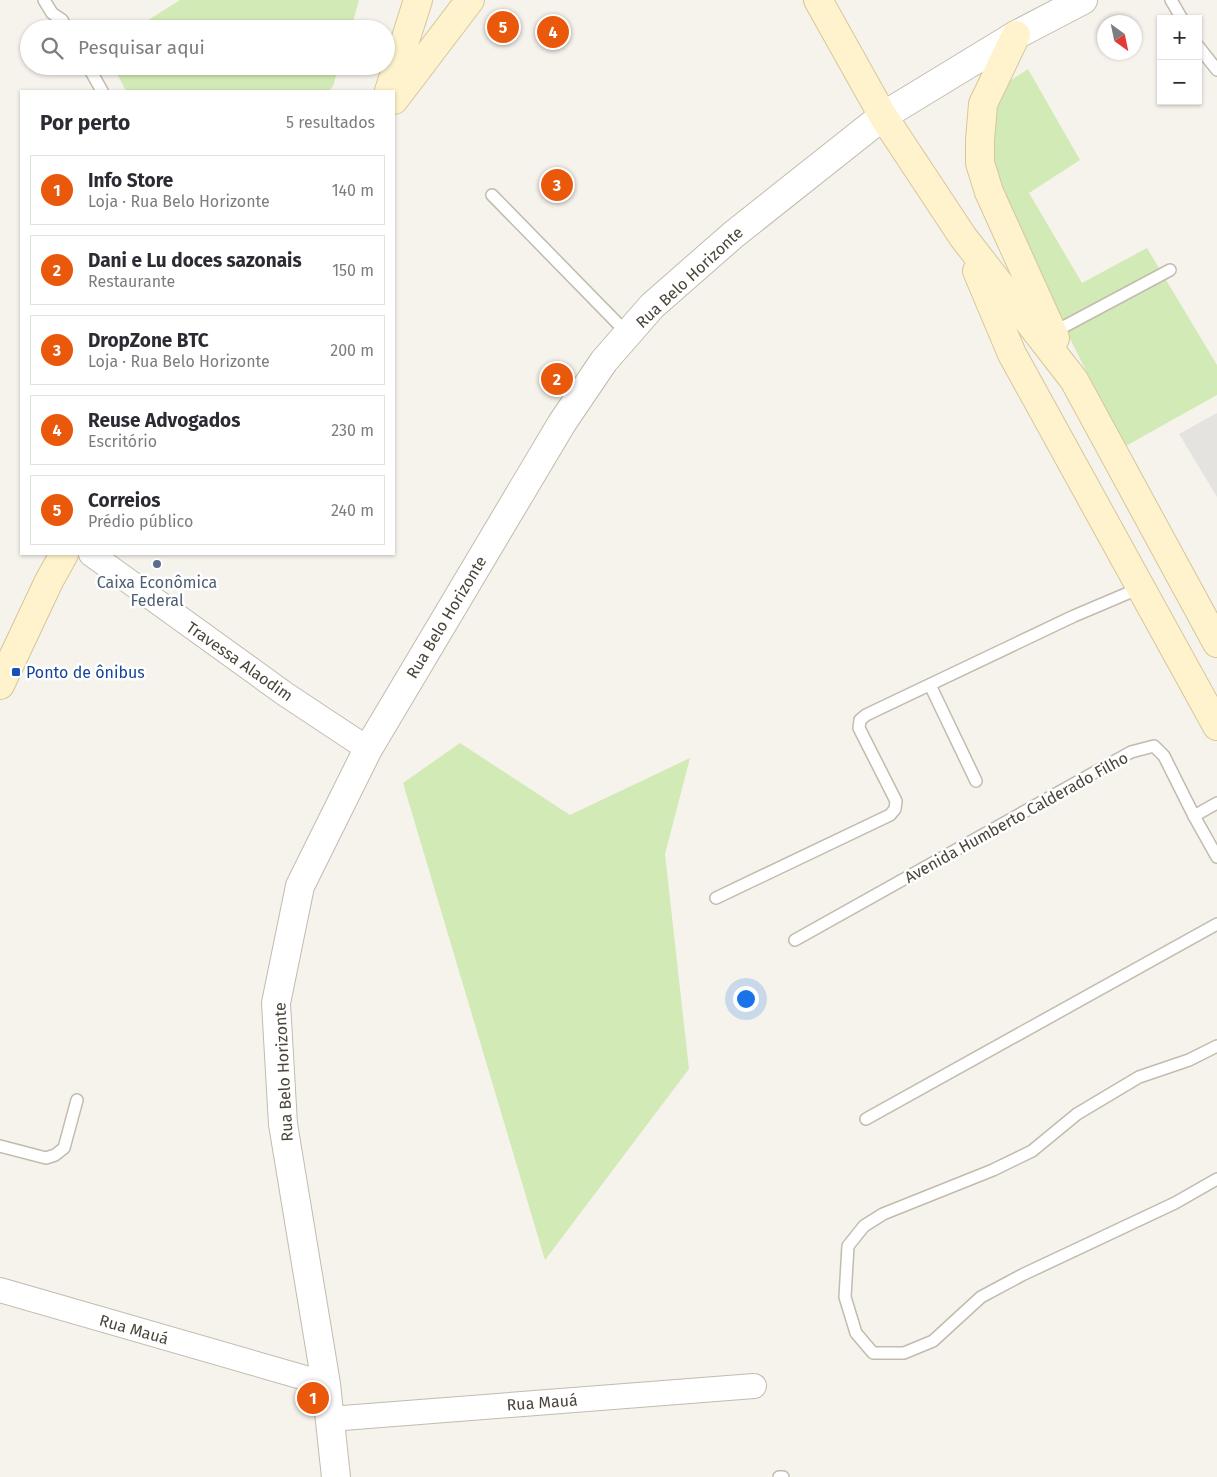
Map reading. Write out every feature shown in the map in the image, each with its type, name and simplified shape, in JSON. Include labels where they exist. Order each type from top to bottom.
[{"type":"main road","points":[[395,72],[418,0]]},
{"type":"main road","points":[[395,99],[470,0]]},
{"type":"main road","points":[[818,0],[883,116],[963,237],[1074,380]]},
{"type":"main road","points":[[1016,35],[983,104],[980,163],[989,192],[1074,380],[1217,643]]},
{"type":"main road","points":[[389,90],[394,75]]},
{"type":"main road","points":[[963,237],[1012,354],[1217,726]]},
{"type":"main road","points":[[0,685],[49,581],[63,555]]},
{"type":"main road","points":[[0,644],[49,581]]},
{"type":"street","name":"Rua Belo Horizonte","points":[[336,1477],[326,1384],[283,1124],[276,1003],[300,886],[368,749],[562,423],[604,361],[652,306],[733,235],[883,116],[1016,35],[1083,0]]},
{"type":"street","name":"Travessa Alaodim","points":[[92,555],[285,694],[368,749]]},
{"type":"street","name":"Rua Mauá","points":[[0,1290],[326,1384]]},
{"type":"street","name":"Rua Mauá","points":[[330,1419],[754,1386]]},
{"type":"lane","points":[[44,0],[52,13],[62,20]]},
{"type":"lane","points":[[1172,0],[1180,15]]},
{"type":"lane","points":[[1202,51],[1217,70]]},
{"type":"lane","points":[[93,75],[101,90]]},
{"type":"lane","points":[[492,195],[628,334]]},
{"type":"lane","points":[[1052,333],[1170,270]]},
{"type":"lane","points":[[716,898],[890,815],[895,809],[896,801],[859,728],[860,720],[866,715],[1074,616],[1140,588]]},
{"type":"lane","points":[[930,685],[976,781]]},
{"type":"lane","name":"Avenida Humberto Calderado Filho","points":[[795,940],[1132,752],[1154,746],[1164,756],[1217,857]]},
{"type":"lane","points":[[1194,816],[1217,803]]},
{"type":"lane","points":[[866,1119],[1217,924]]},
{"type":"lane","points":[[1217,1046],[1189,1060],[1140,1077],[1077,1114],[1032,1151],[994,1170],[884,1214],[864,1226],[848,1246],[845,1296],[856,1333],[873,1353],[904,1353],[933,1341],[981,1297],[1022,1274],[1175,1203],[1217,1179]]},
{"type":"lane","points":[[0,1146],[46,1158],[55,1155],[64,1148],[78,1100]]},
{"type":"green space","points":[[180,0],[359,0],[353,20],[148,20]]},
{"type":"green space","points":[[1028,69],[1080,160],[1029,193],[1082,283],[1147,248],[1217,365],[1217,395],[1124,447],[986,170],[990,94]]},
{"type":"green space","points":[[118,75],[336,75],[330,90],[125,90]]},
{"type":"green space","points":[[460,743],[570,815],[690,758],[665,854],[689,1069],[545,1260],[403,783]]},
{"type":"shaded area","points":[[1217,413],[1217,497],[1179,434]]},
{"type":"place","name":"Correios","points":[[503,27]]},
{"type":"place","name":"Reuse Advogados","points":[[553,32]]},
{"type":"place","name":"DropZone BTC","points":[[557,185]]},
{"type":"place","name":"Dani e Lu doces sazonais","points":[[557,379]]},
{"type":"place","name":"Caixa Econômica Federal","points":[[157,564]]},
{"type":"place","name":"Ponto de ônibus","points":[[16,672]]},
{"type":"place","name":"Info Store","points":[[313,1398]]}]
